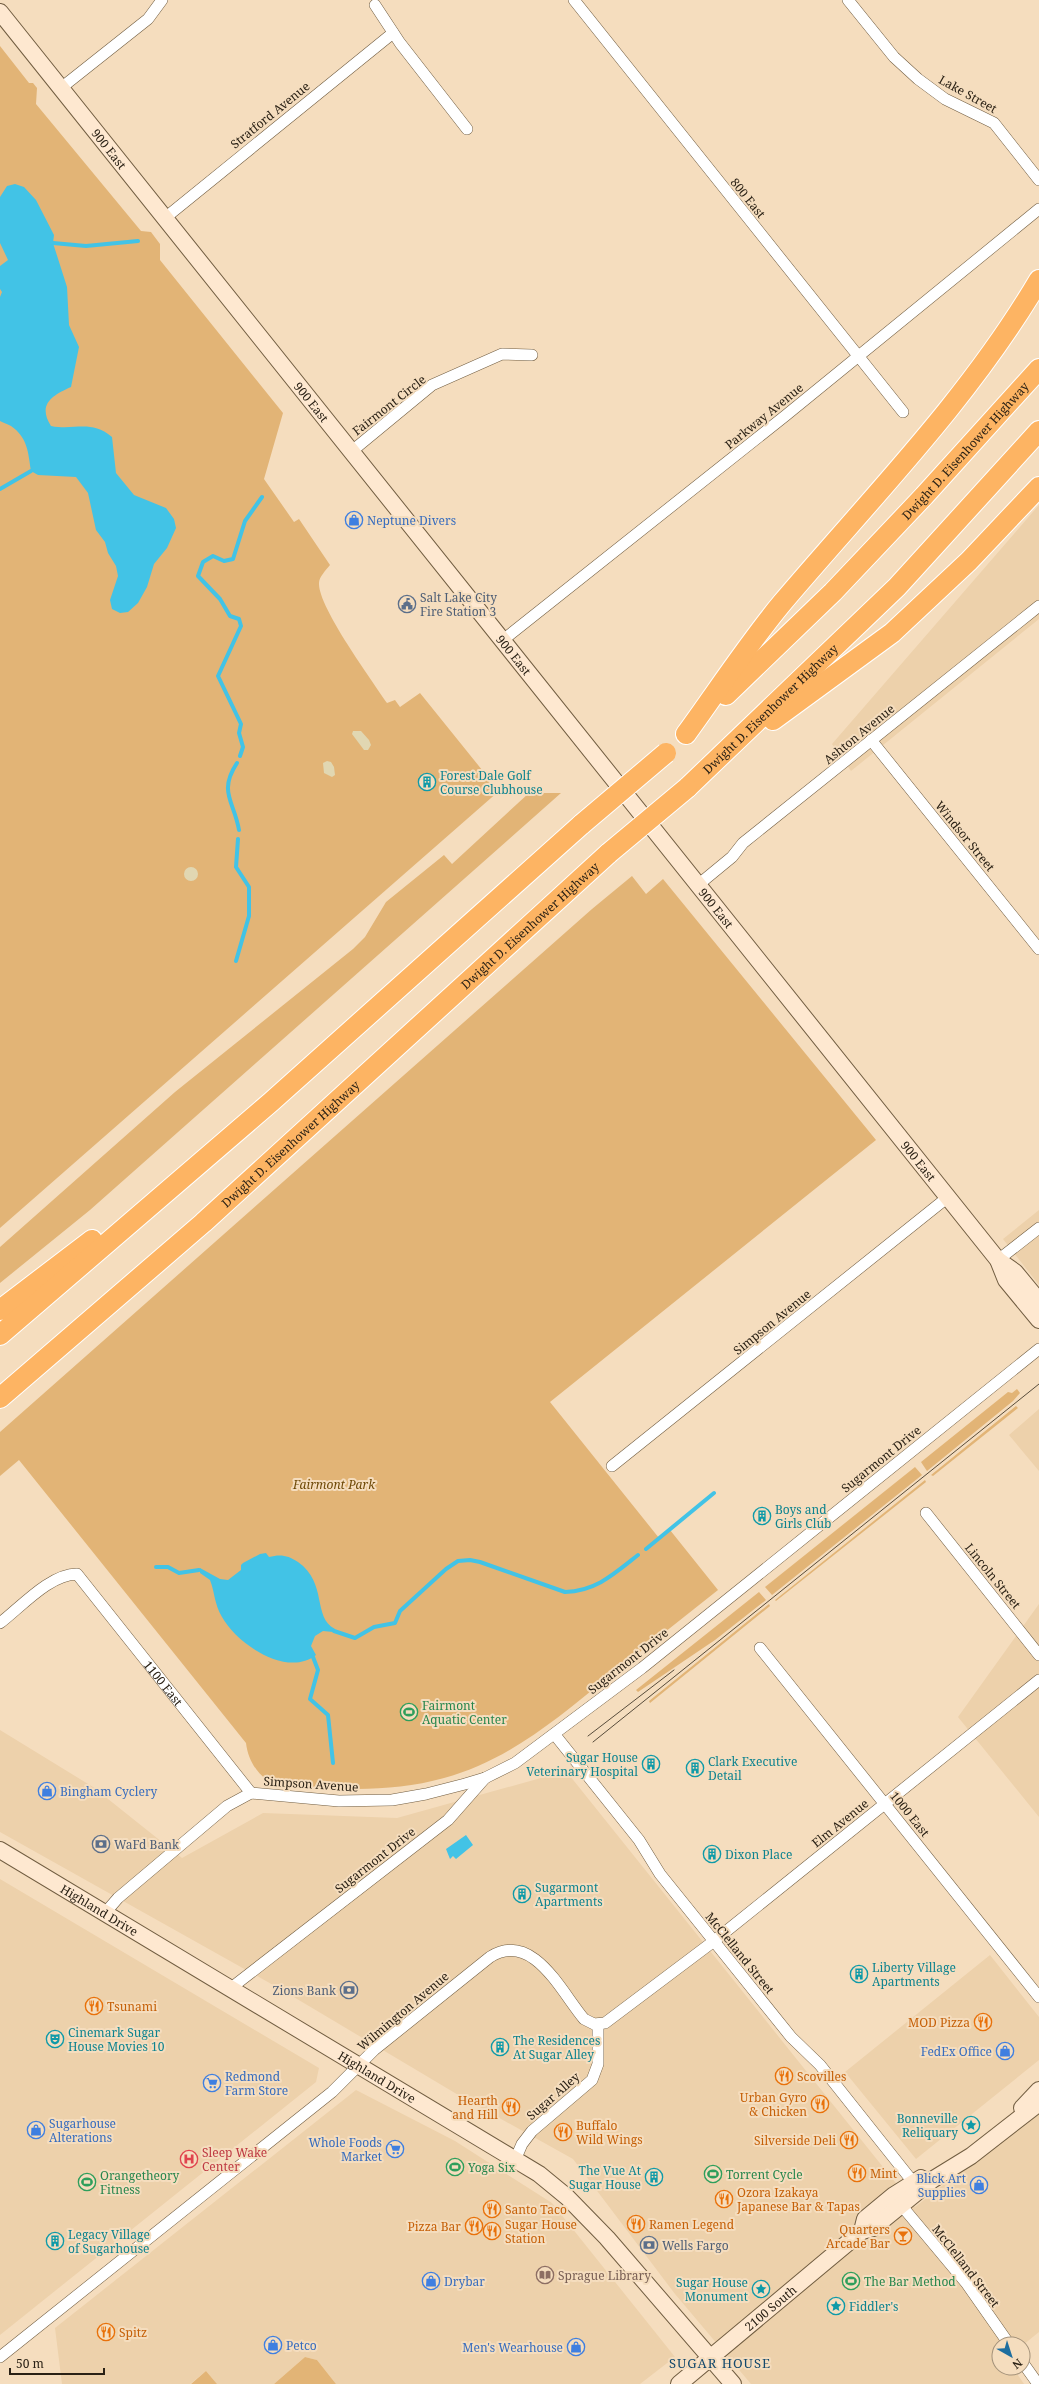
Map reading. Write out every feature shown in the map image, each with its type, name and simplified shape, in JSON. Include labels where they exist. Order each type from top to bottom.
[{"type":"highway","points":[[686,734],[781,604],[951,409],[1022,308],[1039,280]]},
{"type":"highway","name":"Dwight D. Eisenhower Highway","points":[[0,1335],[271,1102],[582,824],[666,753],[833,592],[924,496],[1039,369]]},
{"type":"highway","name":"Dwight D. Eisenhower Highway","points":[[0,1398],[203,1223],[609,853],[687,788],[897,586],[1039,431]]},
{"type":"highway","points":[[710,766],[892,633],[969,561],[1039,486]]},
{"type":"highway","points":[[0,1310],[271,1102]]},
{"type":"street","points":[[61,88],[148,19],[162,0]]},
{"type":"street","name":"800 East","points":[[574,0],[903,412]]},
{"type":"street","name":"Lake Street","points":[[848,0],[894,57],[918,79],[945,99],[994,123],[1039,180]]},
{"type":"street","points":[[375,5],[390,25],[393,33],[467,129]]},
{"type":"street","name":"900 East","points":[[0,12],[948,1198],[998,1260],[1015,1272],[1039,1301]]},
{"type":"street","name":"Stratford Avenue","points":[[165,218],[393,33]]},
{"type":"street","name":"Parkway Avenue","points":[[503,640],[859,357],[1039,209]]},
{"type":"street","name":"Fairmont Circle","points":[[352,451],[432,385],[502,354],[532,355]]},
{"type":"street","name":"Ashton Avenue","points":[[698,885],[732,857],[743,844],[1039,606]]},
{"type":"street","name":"Windsor Street","points":[[871,740],[1039,949]]},
{"type":"street","name":"Simpson Avenue","points":[[612,1466],[948,1198]]},
{"type":"street","points":[[998,1260],[1039,1228]]},
{"type":"street","name":"900 East","points":[[998,1260],[1006,1280],[1039,1320]]},
{"type":"street","name":"Sugarmont Drive","points":[[231,1988],[448,1820],[485,1778],[515,1764],[642,1668],[1039,1349]]},
{"type":"street","name":"Lincoln Street","points":[[926,1513],[1039,1654]]},
{"type":"street","name":"1100 East","points":[[0,1623],[55,1580],[66,1574],[77,1574],[251,1792]]},
{"type":"street","name":"1000 East","points":[[760,1648],[1039,1997]]},
{"type":"street","name":"Elm Avenue","points":[[714,1941],[1039,1680]]},
{"type":"street","name":"McClelland Street","points":[[555,1735],[636,1836],[660,1874],[791,2037],[820,2065],[913,2182]]},
{"type":"street","name":"Simpson Avenue","points":[[105,1913],[118,1898],[227,1806],[251,1792],[328,1800],[374,1801],[426,1794],[485,1778]]},
{"type":"street","name":"Highland Drive","points":[[0,1850],[539,2174],[582,2211],[711,2357]]},
{"type":"street","points":[[598,2024],[607,2022],[704,1947],[714,1941]]},
{"type":"street","name":"Wilmington Avenue","points":[[0,2357],[332,2092],[374,2050],[490,1957],[504,1950],[519,1950],[532,1955],[584,2019],[598,2024]]},
{"type":"street","name":"Sugar Alley","points":[[515,2160],[522,2144],[529,2135],[592,2080],[598,2064],[598,2024]]},
{"type":"street","name":"2100 South","points":[[862,2231],[865,2219],[913,2182],[968,2152],[1018,2112],[1039,2090]]},
{"type":"street","name":"2100 South","points":[[679,2384],[862,2231],[873,2228],[932,2180],[971,2156],[1039,2103]]},
{"type":"street","points":[[895,2210],[913,2182]]},
{"type":"street","name":"McClelland Street","points":[[895,2210],[967,2284],[1003,2336]]},
{"type":"street","points":[[711,2357],[733,2384]]},
{"type":"street","points":[[1031,2374],[1038,2384]]},
{"type":"shaded area","points":[[1039,505],[1039,619],[851,771],[832,744]]},
{"type":"shaded area","points":[[1039,1210],[1039,1285],[1003,1239]]},
{"type":"shaded area","points":[[1039,1409],[1039,1471],[1009,1435]]},
{"type":"shaded area","points":[[1039,1604],[1039,1817],[958,1717]]},
{"type":"shaded area","points":[[0,1730],[93,1787],[182,1858],[263,1813],[397,1818],[566,1771],[915,2207],[1039,2110],[1039,2332],[1031,2338],[1031,2336],[991,2336],[991,2376],[1018,2376],[1024,2384],[751,2384],[675,2294],[573,2159],[460,2096],[282,1990],[0,1832]]},
{"type":"shaded area","points":[[0,1879],[319,2068],[316,2082],[0,2335]]},
{"type":"shaded area","points":[[990,1955],[1039,2017],[1039,2060],[916,2159],[845,2072]]},
{"type":"shaded area","points":[[356,2090],[455,2141],[552,2203],[675,2357],[640,2384],[336,2384],[317,2360],[305,2357],[274,2384],[217,2384],[206,2371],[190,2384],[62,2384],[55,2328]]},
{"type":"green space","points":[[0,46],[29,83],[33,83],[37,88],[36,104],[141,231],[151,232],[160,244],[160,260],[283,413],[264,479],[294,522],[299,519],[330,565],[319,581],[321,594],[327,609],[347,643],[387,703],[395,700],[400,707],[420,693],[499,791],[0,1228]]},
{"type":"green space","points":[[529,793],[561,793],[90,1210],[0,1283],[0,1247],[175,1092],[353,949],[365,937],[386,902],[444,855],[452,864]]},
{"type":"green space","name":"Fairmont Park","points":[[632,876],[646,894],[663,879],[876,1140],[550,1402],[659,1538],[670,1530],[718,1590],[550,1723],[510,1750],[467,1771],[423,1783],[380,1788],[338,1789],[273,1784],[258,1772],[251,1761],[246,1743],[19,1460],[0,1476],[0,1432],[592,909]]},
{"type":"green space","points":[[1017,1389],[1020,1393],[1013,1401],[927,1471],[921,1462],[1008,1392],[1012,1393]]},
{"type":"green space","points":[[1016,1406],[1018,1408],[933,1476],[931,1475]]},
{"type":"green space","points":[[915,1467],[922,1475],[772,1595],[765,1587]]},
{"type":"green space","points":[[925,1480],[926,1482],[776,1601],[775,1600]]},
{"type":"green space","points":[[759,1592],[766,1600],[715,1640],[638,1692],[636,1690]]},
{"type":"green space","points":[[769,1604],[770,1606],[650,1703],[649,1701]]},
{"type":"green space","points":[[305,2357],[317,2360],[336,2384],[274,2384]]},
{"type":"green space","points":[[206,2371],[217,2384],[191,2384]]},
{"type":"sand","points":[[353,731],[361,731],[369,740],[371,745],[368,750],[364,750],[352,734]]},
{"type":"sand","points":[[327,761],[331,762],[334,767],[335,775],[332,777],[324,773],[323,763]]},
{"type":"sand","points":[[188,867],[194,867],[198,871],[198,877],[194,881],[188,881],[184,877],[184,871]]},
{"type":"water","points":[[15,184],[24,187],[36,200],[54,235],[53,243],[67,287],[69,325],[79,347],[71,387],[58,393],[49,401],[46,406],[47,418],[51,426],[97,428],[112,437],[116,473],[134,495],[166,508],[174,519],[176,528],[167,548],[154,564],[147,587],[138,603],[128,612],[120,613],[112,609],[110,600],[118,576],[116,566],[108,553],[105,542],[96,530],[88,493],[76,477],[38,475],[31,471],[26,446],[21,435],[11,426],[0,421],[0,297],[2,292],[0,289],[0,266],[8,260],[0,243],[0,197],[7,186]]},
{"type":"water","points":[[266,1553],[269,1557],[280,1555],[291,1558],[307,1570],[317,1589],[324,1616],[328,1624],[335,1629],[333,1632],[323,1631],[315,1636],[311,1646],[316,1655],[304,1661],[291,1663],[277,1660],[264,1655],[239,1638],[229,1627],[219,1612],[210,1580],[200,1573],[200,1568],[220,1579],[228,1580],[241,1570],[241,1565],[243,1563],[260,1554]]},
{"type":"water","points":[[466,1835],[473,1845],[456,1859],[453,1856],[450,1859],[446,1849]]},
{"type":"waterway","points":[[53,243],[86,246],[138,241]]},
{"type":"waterway","points":[[0,489],[31,471]]},
{"type":"waterway","points":[[240,756],[243,747],[239,733],[241,724],[218,676],[241,626],[239,619],[230,616],[220,599],[198,576],[203,562],[213,556],[224,561],[233,559],[245,521],[262,497]]},
{"type":"waterway","points":[[237,763],[231,773],[228,789],[239,830]]},
{"type":"waterway","points":[[236,961],[249,916],[249,887],[236,867],[238,839]]},
{"type":"waterway","points":[[646,1549],[714,1493]]},
{"type":"waterway","points":[[334,1631],[355,1638],[374,1627],[395,1623],[400,1611],[446,1569],[458,1561],[470,1560],[480,1562],[565,1592],[576,1591],[595,1585],[613,1575],[638,1555]]},
{"type":"waterway","points":[[156,1567],[168,1567],[179,1573],[199,1570]]},
{"type":"waterway","points":[[313,1657],[318,1670],[310,1699],[328,1715],[333,1763]]},
{"type":"tram line","points":[[593,1742],[1039,1384]]},
{"type":"tram line","points":[[588,1736],[674,1670]]},
{"type":"place","name":"Neptune Divers","points":[[354,520]]},
{"type":"place","name":"Salt Lake City Fire Station 3","points":[[407,604]]},
{"type":"place","name":"Forest Dale Golf Course Clubhouse","points":[[427,782]]},
{"type":"place","name":"Boys and Girls Club","points":[[762,1516]]},
{"type":"place","name":"Fairmont Aquatic Center","points":[[409,1712]]},
{"type":"place","name":"Sugar House Veterinary Hospital","points":[[651,1764]]},
{"type":"place","name":"Clark Executive Detail","points":[[695,1768]]},
{"type":"place","name":"Bingham Cyclery","points":[[47,1791]]},
{"type":"place","name":"WaFd Bank","points":[[101,1844]]},
{"type":"place","name":"Dixon Place","points":[[712,1854]]},
{"type":"place","name":"Sugarmont Apartments","points":[[522,1894]]},
{"type":"place","name":"Liberty Village Apartments","points":[[859,1974]]},
{"type":"place","name":"Zions Bank","points":[[349,1990]]},
{"type":"place","name":"Tsunami","points":[[94,2006]]},
{"type":"place","name":"MOD Pizza","points":[[983,2022]]},
{"type":"place","name":"Cinemark Sugar House Movies 10","points":[[55,2039]]},
{"type":"place","name":"The Residences At Sugar Alley","points":[[500,2047]]},
{"type":"place","name":"FedEx Office","points":[[1005,2051]]},
{"type":"place","name":"Scovilles","points":[[784,2076]]},
{"type":"place","name":"Redmond Farm Store","points":[[212,2083]]},
{"type":"place","name":"Urban Gyro & Chicken","points":[[820,2104]]},
{"type":"place","name":"Hearth and Hill","points":[[511,2107]]},
{"type":"place","name":"Bonneville Reliquary","points":[[971,2125]]},
{"type":"place","name":"Sugarhouse Alterations","points":[[36,2130]]},
{"type":"place","name":"Buffalo Wild Wings","points":[[563,2132]]},
{"type":"place","name":"Silverside Deli","points":[[849,2140]]},
{"type":"place","name":"Whole Foods Market","points":[[395,2149]]},
{"type":"place","name":"Sleep Wake Center","points":[[189,2159]]},
{"type":"place","name":"Yoga Six","points":[[455,2167]]},
{"type":"place","name":"Mint","points":[[857,2173]]},
{"type":"place","name":"Torrent Cycle","points":[[713,2174]]},
{"type":"place","name":"The Vue At Sugar House","points":[[654,2177]]},
{"type":"place","name":"Orangetheory Fitness","points":[[87,2182]]},
{"type":"place","name":"Blick Art Supplies","points":[[979,2185]]},
{"type":"place","name":"Ozora Izakaya Japanese Bar & Tapas","points":[[724,2199]]},
{"type":"place","name":"Santo Taco","points":[[492,2209]]},
{"type":"place","name":"Ramen Legend","points":[[636,2224]]},
{"type":"place","name":"Pizza Bar","points":[[474,2226]]},
{"type":"place","name":"Sugar House Station","points":[[492,2231]]},
{"type":"place","name":"Quarters Arcade Bar","points":[[903,2236]]},
{"type":"place","name":"Legacy Village of Sugarhouse","points":[[55,2241]]},
{"type":"place","name":"Wells Fargo","points":[[649,2245]]},
{"type":"place","name":"Sprague Library","points":[[545,2275]]},
{"type":"place","name":"Drybar","points":[[431,2281]]},
{"type":"place","name":"The Bar Method","points":[[851,2281]]},
{"type":"place","name":"Sugar House Monument","points":[[761,2289]]},
{"type":"place","name":"Fiddler's","points":[[836,2306]]},
{"type":"place","name":"Spitz","points":[[106,2332]]},
{"type":"place","name":"Petco","points":[[273,2345]]},
{"type":"place","name":"Men's Wearhouse","points":[[576,2347]]},
{"type":"district","name":"SUGAR HOUSE","points":[[720,2363]]}]
